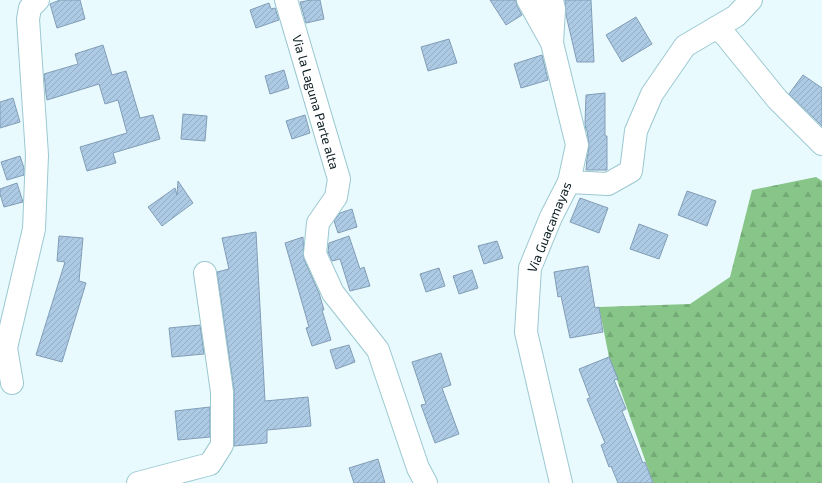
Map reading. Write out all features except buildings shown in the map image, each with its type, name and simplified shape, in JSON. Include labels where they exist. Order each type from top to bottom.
[{"type":"street","points":[[12,384],[6,348],[34,229],[37,155],[28,19],[30,8],[38,0]]},
{"type":"street","name":"Via la Laguna Parte alta","points":[[286,0],[339,179],[336,197],[318,223],[315,254],[333,294],[378,350],[417,478]]},
{"type":"street","name":"Via Guacamayas","points":[[528,0],[552,43],[576,145],[569,182],[551,217],[530,268],[526,332],[561,483]]},
{"type":"street","points":[[552,0],[554,9],[552,43]]},
{"type":"street","points":[[569,182],[608,184],[631,171],[636,130],[652,94],[685,46],[736,16],[751,0]]},
{"type":"street","points":[[716,28],[725,35],[777,99],[822,144]]},
{"type":"street","points":[[138,483],[210,464],[222,445],[222,392],[205,273]]},
{"type":"green space","points":[[816,177],[822,181],[822,483],[653,483],[609,357],[599,307],[690,304],[730,277],[752,190]]}]
